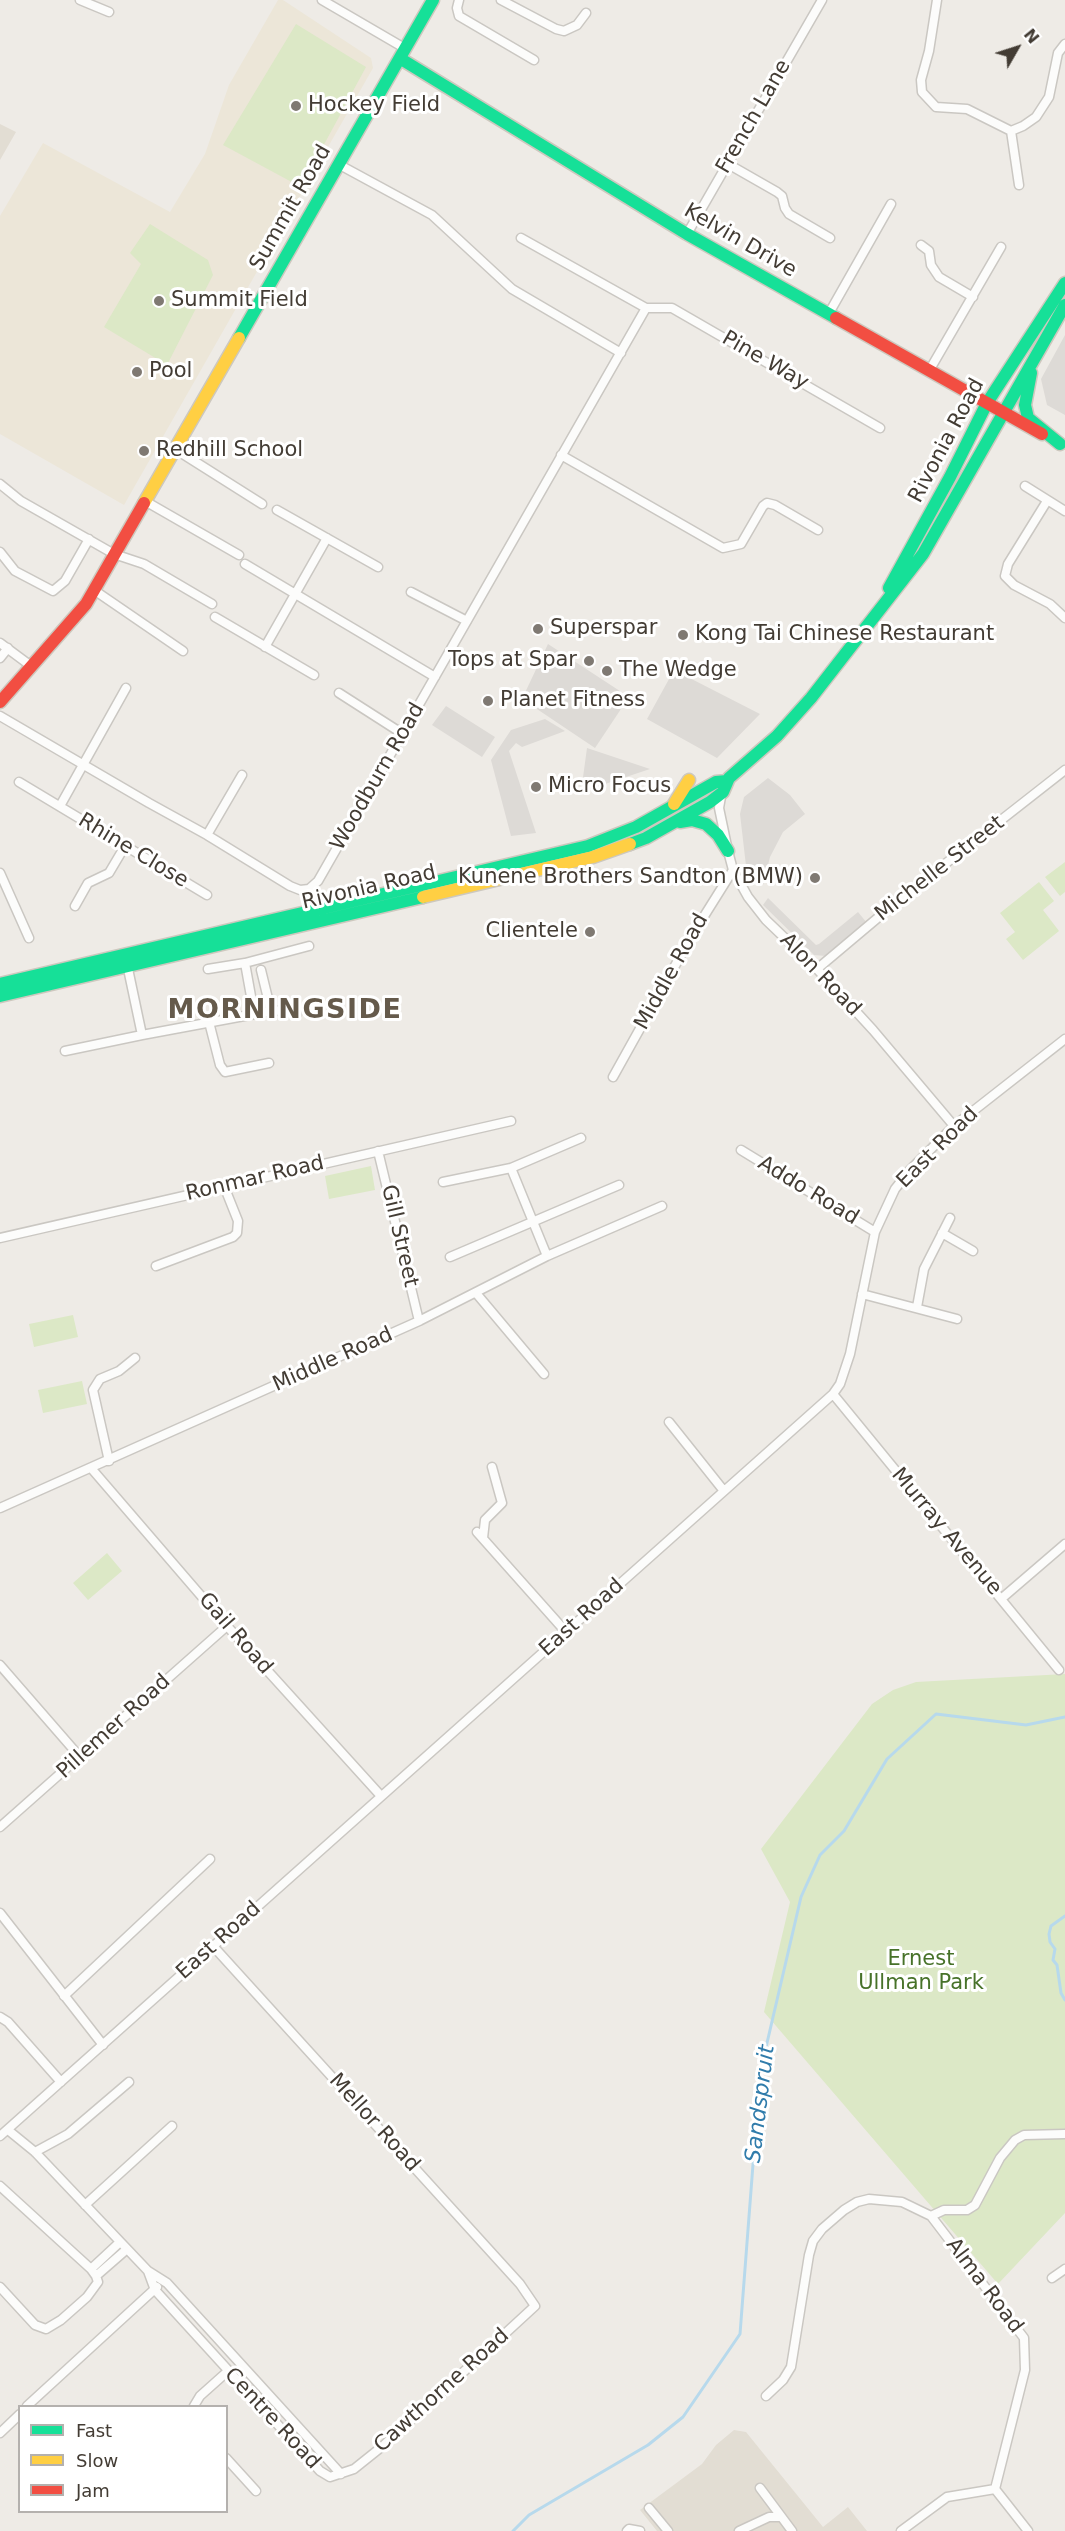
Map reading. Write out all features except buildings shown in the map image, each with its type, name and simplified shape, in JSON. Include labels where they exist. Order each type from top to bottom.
[{"type":"main road","name":"Summit Road","points":[[0,701],[86,604],[433,0]]},
{"type":"main road","name":"Kelvin Drive","points":[[404,54],[687,234],[1063,445]]},
{"type":"main road","name":"Rivonia Road","points":[[870,622],[950,477],[987,403],[1065,283]]},
{"type":"main road","name":"Rivonia Road","points":[[0,996],[126,960],[588,846],[636,827],[702,791],[722,785],[777,736],[811,699],[924,554],[1065,305]]},
{"type":"main road","points":[[1036,355],[1027,389],[1026,412],[1035,424],[1063,445]]},
{"type":"main road","points":[[669,810],[689,780]]},
{"type":"main road","name":"Rivonia Road","points":[[0,984],[126,960],[593,857],[646,838],[671,824],[715,805],[722,785]]},
{"type":"main road","points":[[671,824],[692,820],[706,824],[718,835],[728,851]]},
{"type":"street","points":[[80,0],[109,12]]},
{"type":"street","points":[[322,0],[404,54]]},
{"type":"street","points":[[459,0],[457,8],[459,16],[534,60]]},
{"type":"street","points":[[501,0],[564,31],[577,25],[586,13]]},
{"type":"street","name":"French Lane","points":[[687,234],[822,0]]},
{"type":"street","points":[[937,0],[929,51],[921,80],[922,92],[936,106],[967,109],[1011,131]]},
{"type":"street","points":[[1011,131],[1036,117],[1045,104],[1049,97],[1058,53],[1065,44]]},
{"type":"street","points":[[1011,131],[1019,185]]},
{"type":"street","points":[[338,164],[432,215],[512,289],[621,353]]},
{"type":"street","points":[[728,164],[777,192],[782,196],[789,214],[830,238]]},
{"type":"street","points":[[828,315],[891,204]]},
{"type":"street","points":[[521,238],[646,308]]},
{"type":"street","points":[[921,245],[929,251],[931,265],[939,277],[973,297]]},
{"type":"street","points":[[930,371],[1001,247]]},
{"type":"street","name":"Woodburn Road","points":[[0,716],[207,835],[290,886],[300,890],[309,889],[318,881],[646,308]]},
{"type":"street","name":"Pine Way","points":[[646,308],[672,308],[880,428]]},
{"type":"street","points":[[175,449],[262,504]]},
{"type":"street","points":[[561,455],[723,548],[741,544],[767,503],[776,505],[818,530]]},
{"type":"street","points":[[0,484],[21,501],[114,554],[144,564],[212,604]]},
{"type":"street","points":[[1025,486],[1065,511]]},
{"type":"street","points":[[146,501],[239,555]]},
{"type":"street","points":[[1047,501],[1008,564],[1005,576],[1014,585],[1050,604],[1065,618]]},
{"type":"street","points":[[277,510],[378,567]]},
{"type":"street","points":[[265,646],[327,538]]},
{"type":"street","points":[[0,552],[15,571],[53,591],[64,581],[90,539]]},
{"type":"street","points":[[245,564],[435,677]]},
{"type":"street","points":[[94,590],[183,651]]},
{"type":"street","points":[[411,592],[467,621]]},
{"type":"street","points":[[215,617],[314,675]]},
{"type":"street","points":[[0,643],[31,666]]},
{"type":"street","points":[[0,658],[8,648]]},
{"type":"street","name":"Rhine Close","points":[[60,806],[126,688]]},
{"type":"street","points":[[339,693],[403,734]]},
{"type":"street","name":"Michelle Street","points":[[817,969],[899,900],[1065,770]]},
{"type":"street","points":[[207,835],[242,775]]},
{"type":"street","name":"Rhine Close","points":[[19,782],[207,895]]},
{"type":"street","name":"Alon Road","points":[[702,791],[715,805],[734,870],[754,905],[873,1030],[954,1126]]},
{"type":"street","points":[[75,906],[90,881],[103,878],[109,873],[125,846]]},
{"type":"street","name":"Middle Road","points":[[613,1077],[691,937],[734,870]]},
{"type":"street","points":[[0,873],[29,938]]},
{"type":"street","points":[[208,969],[245,963],[309,946]]},
{"type":"street","points":[[126,960],[142,1035]]},
{"type":"street","points":[[245,963],[254,1013]]},
{"type":"street","points":[[261,970],[271,1011]]},
{"type":"street","points":[[65,1051],[254,1013],[287,1010],[297,1014]]},
{"type":"street","points":[[209,1022],[219,1065],[225,1072],[269,1063]]},
{"type":"street","name":"East Road","points":[[0,2136],[833,1394],[840,1383],[850,1354],[874,1232],[895,1189],[910,1170],[954,1126],[1065,1040]]},
{"type":"street","name":"Ronmar Road","points":[[0,1238],[511,1121]]},
{"type":"street","points":[[443,1182],[511,1168],[581,1138]]},
{"type":"street","name":"Addo Road","points":[[741,1150],[874,1232]]},
{"type":"street","name":"Gill Street","points":[[378,1151],[419,1322]]},
{"type":"street","points":[[511,1168],[547,1256]]},
{"type":"street","points":[[450,1257],[619,1185]]},
{"type":"street","points":[[156,1266],[233,1237],[237,1233],[237,1221],[224,1186]]},
{"type":"street","name":"Middle Road","points":[[0,1508],[419,1322],[547,1256],[662,1206]]},
{"type":"street","points":[[917,1307],[924,1269],[950,1218]]},
{"type":"street","points":[[942,1233],[973,1251]]},
{"type":"street","points":[[476,1293],[544,1374]]},
{"type":"street","points":[[862,1294],[957,1319]]},
{"type":"street","points":[[109,1461],[93,1390],[100,1379],[119,1371],[135,1358]]},
{"type":"street","name":"Murray Avenue","points":[[833,1394],[1059,1670]]},
{"type":"street","points":[[669,1422],[724,1491]]},
{"type":"street","points":[[492,1467],[502,1503],[485,1520],[480,1535],[566,1632]]},
{"type":"street","name":"Gail Road","points":[[91,1468],[227,1626],[381,1796]]},
{"type":"street","points":[[1001,1599],[1065,1544]]},
{"type":"street","name":"Pillemer Road","points":[[0,1827],[227,1626]]},
{"type":"street","points":[[0,1665],[80,1757]]},
{"type":"street","points":[[64,1996],[210,1859]]},
{"type":"street","points":[[0,1912],[103,2045]]},
{"type":"street","name":"Mellor Road","points":[[213,1946],[534,2301]]},
{"type":"street","points":[[0,2017],[8,2022],[61,2082]]},
{"type":"street","points":[[35,2152],[68,2133],[129,2082]]},
{"type":"street","points":[[85,2205],[172,2126]]},
{"type":"street","name":"Centre Road","points":[[8,2130],[35,2152],[148,2271],[163,2281],[341,2474],[330,2477],[323,2475],[155,2290],[148,2271]]},
{"type":"street","points":[[931,2216],[944,2210],[967,2210],[975,2205],[1000,2158],[1015,2140],[1024,2135],[1065,2134]]},
{"type":"street","points":[[0,2186],[93,2273],[98,2282],[93,2291],[61,2320],[46,2329],[35,2325],[0,2287]]},
{"type":"street","name":"Alma Road","points":[[766,2396],[783,2380],[791,2367],[813,2241],[822,2229],[857,2202],[869,2199],[902,2202],[931,2216],[1024,2338],[1025,2370],[995,2489]]},
{"type":"street","points":[[93,2273],[120,2242]]},
{"type":"street","points":[[93,2273],[127,2249]]},
{"type":"street","points":[[1052,2278],[1065,2269]]},
{"type":"street","points":[[28,2405],[163,2281]]},
{"type":"street","name":"Cawthorne Road","points":[[341,2474],[354,2469],[392,2437],[534,2308],[534,2301]]},
{"type":"street","points":[[195,2405],[200,2396],[228,2371]]},
{"type":"street","points":[[0,2433],[18,2416]]},
{"type":"street","points":[[228,2460],[256,2491]]},
{"type":"street","points":[[760,2488],[792,2531]]},
{"type":"street","points":[[901,2531],[947,2497],[995,2489],[1028,2531]]},
{"type":"street","points":[[649,2508],[668,2531]]},
{"type":"street","points":[[739,2531],[769,2517],[782,2517]]},
{"type":"street","points":[[627,2531],[629,2529],[640,2531]]},
{"type":"shaded area","points":[[278,0],[283,0],[371,58],[373,68],[124,505],[0,434],[0,216],[43,143],[170,212],[205,154],[229,85]]},
{"type":"shaded area","points":[[0,124],[16,132],[0,160]]},
{"type":"shaded area","points":[[1065,335],[1065,415],[1047,405],[1041,379]]},
{"type":"shaded area","points":[[548,644],[629,697],[595,748],[522,699]]},
{"type":"shaded area","points":[[674,670],[760,714],[717,758],[647,719]]},
{"type":"shaded area","points":[[446,706],[495,737],[482,757],[432,725]]},
{"type":"shaded area","points":[[545,719],[565,731],[522,747],[516,743],[509,751],[536,833],[511,836],[491,760],[511,730]]},
{"type":"shaded area","points":[[587,748],[650,769],[581,792]]},
{"type":"shaded area","points":[[768,778],[790,795],[805,814],[783,832],[770,857],[763,885],[748,883],[740,814],[744,797]]},
{"type":"shaded area","points":[[768,898],[816,945],[858,912],[867,923],[833,953],[826,956],[814,955],[763,905]]},
{"type":"shaded area","points":[[734,2430],[746,2432],[823,2527],[848,2507],[867,2531],[657,2531],[640,2510],[702,2464],[716,2445]]},
{"type":"green space","name":"Hockey Field","points":[[296,24],[366,67],[301,187],[223,145]]},
{"type":"green space","name":"Summit Field","points":[[150,224],[208,260],[213,275],[167,365],[104,327],[141,264],[130,253]]},
{"type":"green space","points":[[1065,862],[1065,892],[1060,896],[1045,877]]},
{"type":"green space","points":[[1039,882],[1054,901],[1043,910],[1059,931],[1023,960],[1006,939],[1015,932],[1000,913]]},
{"type":"green space","points":[[371,1166],[375,1190],[329,1199],[325,1176]]},
{"type":"green space","points":[[73,1315],[78,1337],[34,1347],[29,1324]]},
{"type":"green space","points":[[82,1381],[87,1404],[43,1413],[38,1390]]},
{"type":"green space","points":[[107,1553],[122,1571],[88,1600],[73,1583]]},
{"type":"green space","name":"Ernest Ullman Park","points":[[1065,1674],[1065,2213],[998,2284],[764,2012],[790,1902],[761,1849],[872,1704],[893,1690],[916,1682]]},
{"type":"waterway","name":"Sandspruit","points":[[513,2531],[529,2515],[648,2445],[683,2417],[740,2334],[760,2073],[801,1897],[820,1855],[844,1831],[887,1759],[936,1714],[1026,1725],[1065,1717]]},
{"type":"waterway","points":[[1065,1916],[1051,1926],[1049,1934],[1050,1942],[1055,1949],[1053,1960],[1057,1965],[1061,1993],[1065,2000]]},
{"type":"traffic: fast","points":[[239,338],[433,0]]},
{"type":"traffic: fast","points":[[401,59],[687,234],[836,318]]},
{"type":"traffic: fast","points":[[889,588],[950,477],[987,403],[1065,283]]},
{"type":"traffic: fast","points":[[630,844],[646,838],[710,802],[723,792],[729,778],[777,736],[811,698],[923,554],[1065,305]]},
{"type":"traffic: fast","points":[[1031,373],[1025,405],[1028,418],[1060,444]]},
{"type":"traffic: fast","points":[[0,984],[588,846],[636,827],[716,782],[727,781]]},
{"type":"traffic: fast","points":[[680,822],[692,820],[706,824],[718,835],[728,851]]},
{"type":"traffic: fast","points":[[0,996],[423,897]]},
{"type":"traffic: slow","points":[[144,503],[239,338]]},
{"type":"traffic: slow","points":[[674,804],[689,780]]},
{"type":"traffic: slow","points":[[423,897],[593,857],[630,844]]},
{"type":"traffic: jam","points":[[836,318],[1042,434]]},
{"type":"traffic: jam","points":[[0,702],[86,604],[144,503]]},
{"type":"place","name":"Hockey Field","points":[[296,106]]},
{"type":"place","name":"Summit Field","points":[[159,301]]},
{"type":"place","name":"Pool","points":[[137,372]]},
{"type":"place","name":"Redhill School","points":[[144,451]]},
{"type":"place","name":"Superspar","points":[[538,629]]},
{"type":"place","name":"Kong Tai Chinese Restaurant","points":[[683,635]]},
{"type":"place","name":"Tops at Spar","points":[[589,661]]},
{"type":"place","name":"The Wedge","points":[[607,671]]},
{"type":"place","name":"Planet Fitness","points":[[488,701]]},
{"type":"place","name":"Micro Focus","points":[[536,787]]},
{"type":"place","name":"Kunene Brothers Sandton (BMW)","points":[[815,878]]},
{"type":"place","name":"Clientele","points":[[590,932]]},
{"type":"district","name":"MORNINGSIDE","points":[[285,1011]]}]
